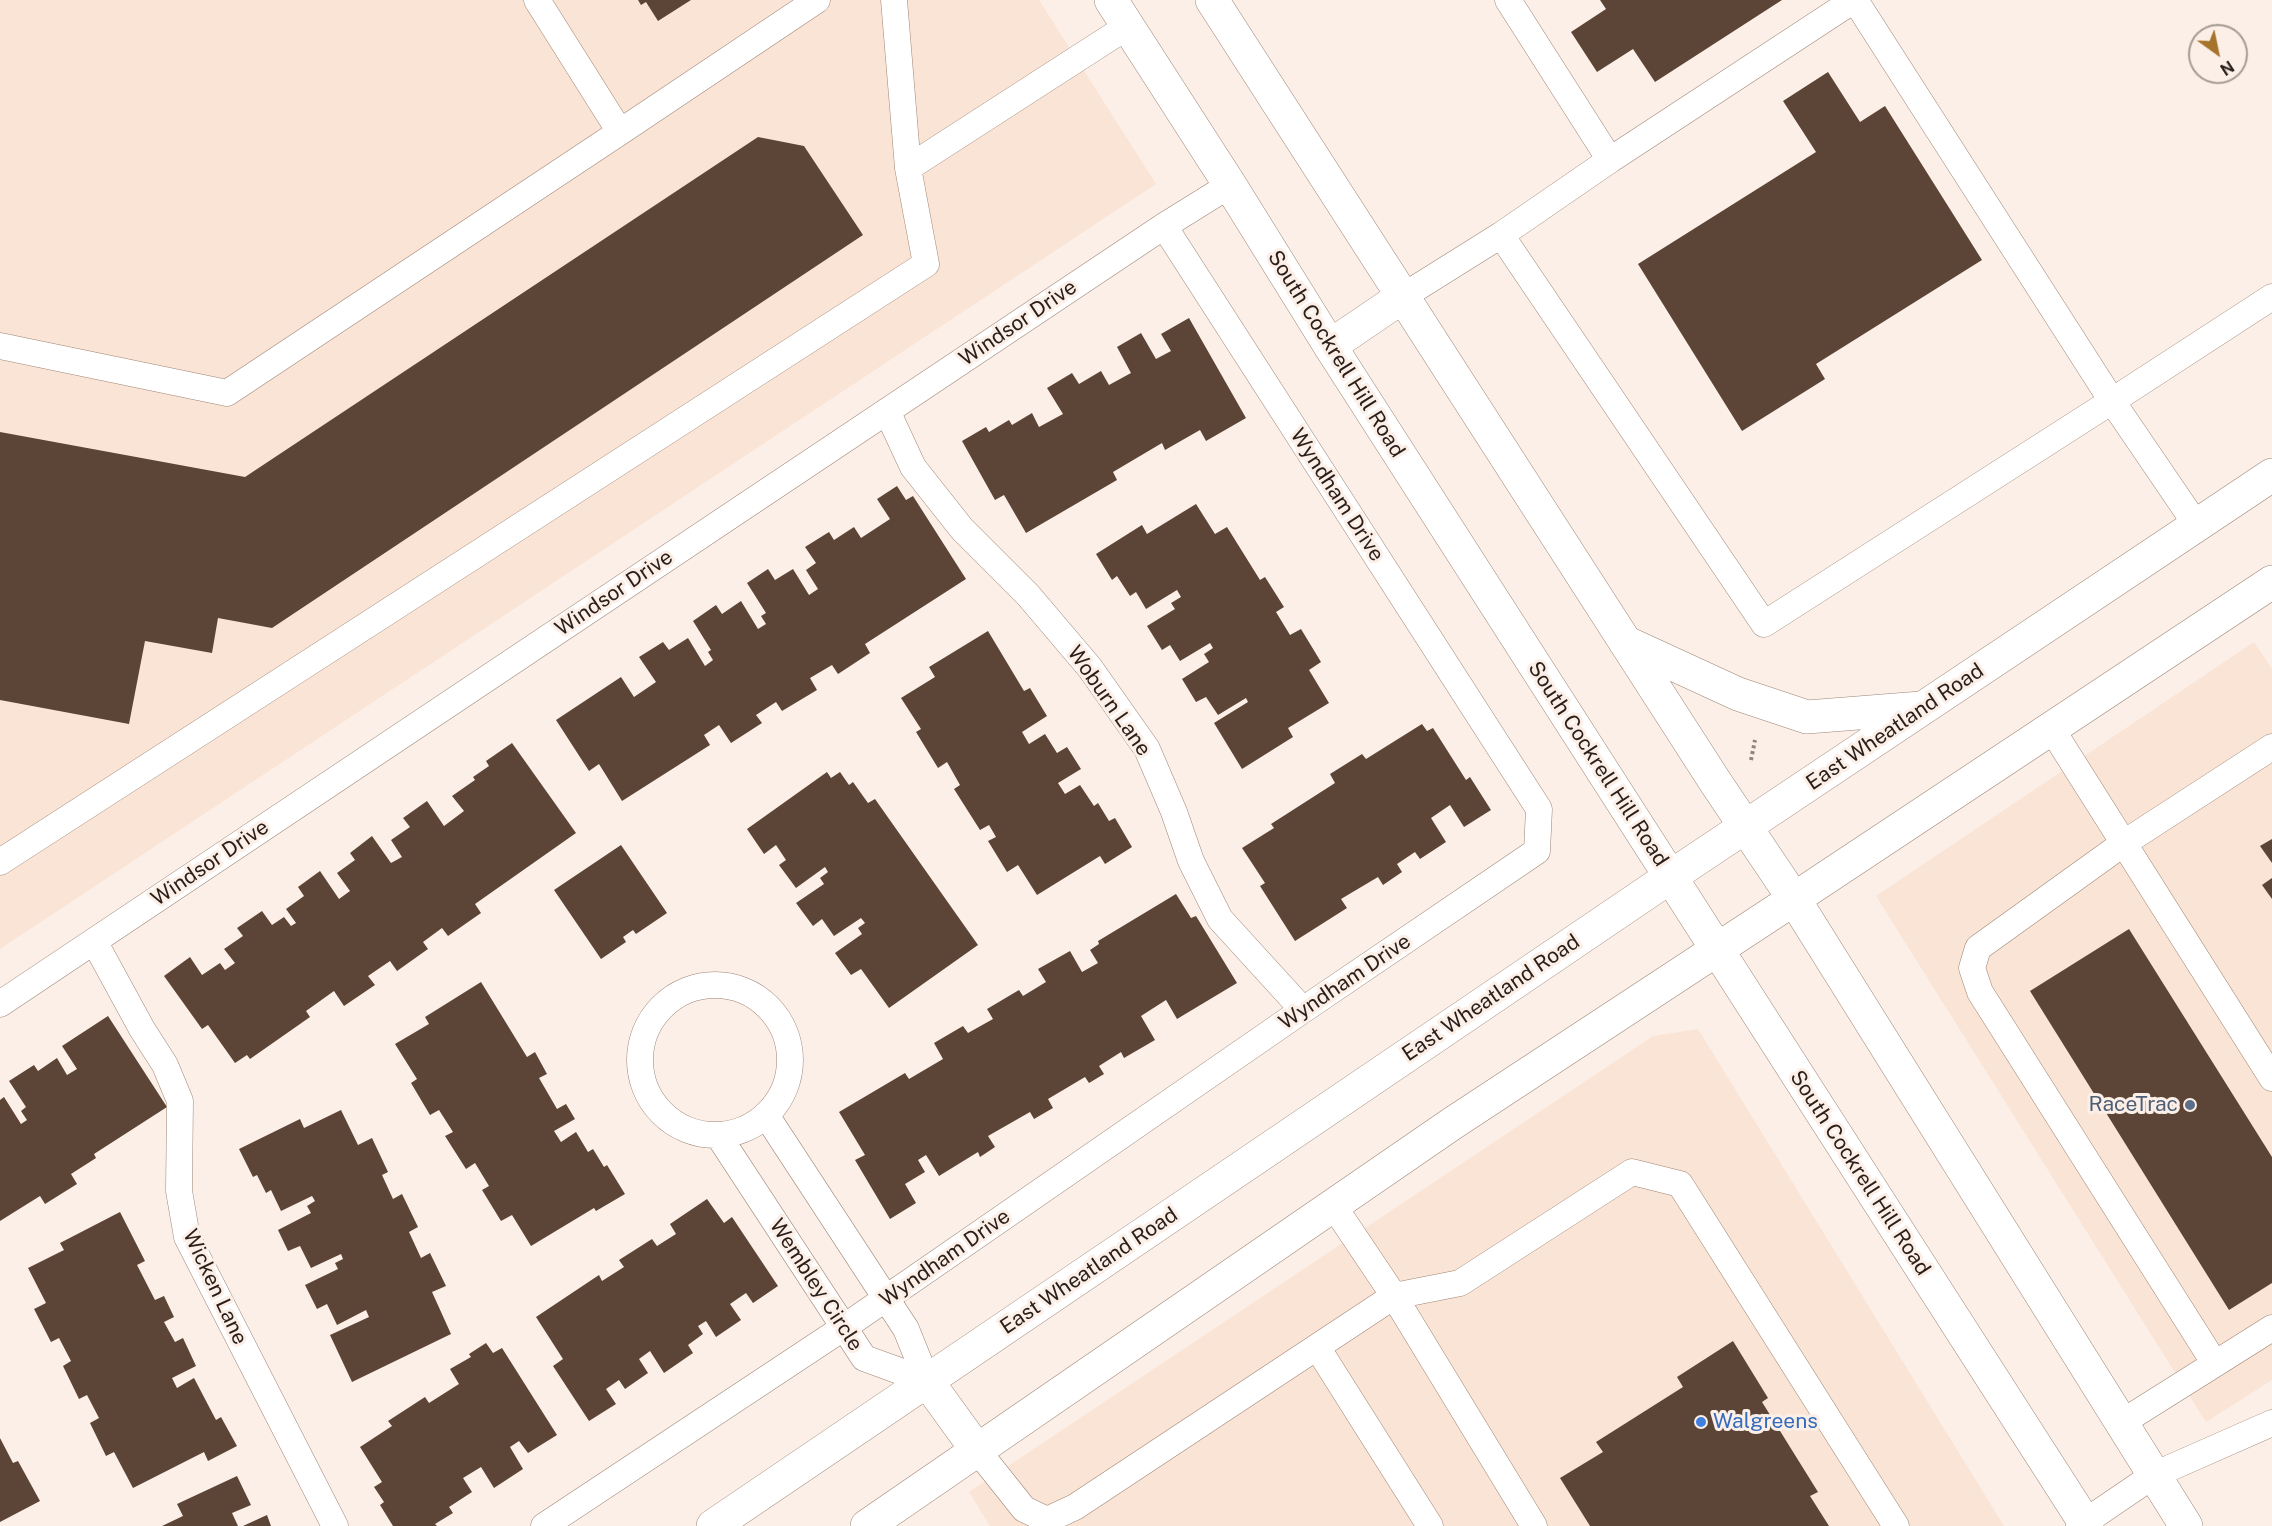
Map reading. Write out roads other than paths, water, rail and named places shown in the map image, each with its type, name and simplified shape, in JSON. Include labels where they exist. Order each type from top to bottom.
[{"type":"main road","points":[[1212,0],[1744,827],[1794,899],[2186,1526]]},
{"type":"main road","name":"South Cockrell Hill Road","points":[[1119,13],[2084,1525]]},
{"type":"main road","points":[[1330,346],[1402,297]]},
{"type":"main road","name":"East Wheatland Road","points":[[713,1526],[1744,827],[2272,475]]},
{"type":"main road","points":[[867,1526],[1453,1123],[2272,582]]},
{"type":"main road","points":[[1625,642],[1738,694],[1807,717],[1923,708]]},
{"type":"main road","points":[[927,1382],[977,1450]]},
{"type":"lane","points":[[537,0],[620,132]]},
{"type":"lane","points":[[0,346],[227,393],[817,0]]},
{"type":"lane","points":[[0,862],[927,264],[908,168],[894,0]]},
{"type":"lane","points":[[1508,0],[1610,160]]},
{"type":"lane","points":[[1402,297],[1501,235],[1610,160],[1854,0],[2112,401],[2198,524]]},
{"type":"lane","points":[[908,168],[1119,13]]},
{"type":"lane","name":"Windsor Drive","points":[[0,1004],[1230,184]]},
{"type":"lane","name":"Wyndham Drive","points":[[544,1526],[886,1299],[1537,851],[1539,809],[1164,226]]},
{"type":"lane","points":[[1501,235],[1764,624],[2272,297]]},
{"type":"lane","name":"Woburn Lane","points":[[887,411],[913,466],[962,529],[1028,595],[1090,668],[1147,749],[1174,812],[1191,861],[1220,919],[1303,1010]]},
{"type":"lane","points":[[2051,728],[2272,1078]]},
{"type":"lane","points":[[2215,1364],[1980,992],[1972,968],[1978,948],[2124,843],[2272,747]]},
{"type":"lane","name":"Wicken Lane","points":[[94,941],[142,1029],[165,1065],[180,1101],[179,1191],[186,1237],[335,1526]]},
{"type":"lane","points":[[714,985],[734,987],[753,994],[769,1007],[782,1025],[789,1046],[791,1070],[784,1091],[766,1115],[754,1125],[734,1134],[718,1135],[691,1132],[671,1122],[656,1107],[645,1089],[640,1068],[641,1046],[648,1026],[660,1009],[675,996],[694,988],[714,985]]},
{"type":"lane","points":[[766,1115],[906,1329],[927,1382]]},
{"type":"lane","name":"Wembley Circle","points":[[718,1135],[864,1358],[927,1382]]},
{"type":"lane","points":[[977,1450],[1026,1518],[1047,1520],[1075,1507],[1394,1296],[1460,1283],[1632,1172],[1680,1184],[1896,1526]]},
{"type":"lane","points":[[1333,1205],[1394,1296],[1534,1526]]},
{"type":"lane","points":[[2121,1424],[2272,1328]]},
{"type":"lane","points":[[1317,1347],[1430,1526]]},
{"type":"lane","points":[[2084,1525],[2154,1475],[2272,1423]]},
{"type":"place","name":"RaceTrac","points":[[2190,1105]]},
{"type":"place","name":"Walgreens","points":[[1701,1422]]}]
